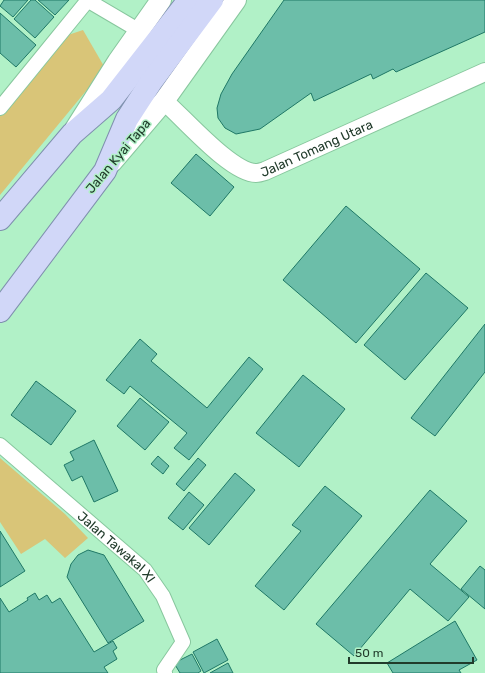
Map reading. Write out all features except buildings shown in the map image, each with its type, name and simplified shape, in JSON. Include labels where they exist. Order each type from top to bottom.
[{"type":"main road","points":[[72,134],[87,107],[138,30],[160,0]]},
{"type":"main road","points":[[105,171],[143,76],[189,0]]},
{"type":"main road","points":[[0,219],[72,134],[111,100],[143,76],[212,0]]},
{"type":"main road","name":"Jalan Kyai Tapa","points":[[0,311],[105,171],[164,101],[236,0]]},
{"type":"street","points":[[0,108],[88,0],[138,30]]},
{"type":"street","name":"Jalan Tomang Utara","points":[[164,101],[223,157],[242,169],[256,173],[265,171],[485,72]]},
{"type":"street","name":"Jalan Tawakal XI","points":[[0,445],[145,570],[163,596],[182,642],[164,670],[165,673]]},
{"type":"shaded area","points":[[83,30],[105,68],[0,195],[0,115],[68,35]]},
{"type":"shaded area","points":[[0,458],[65,514],[88,538],[65,558],[45,539],[21,554],[0,522]]}]
